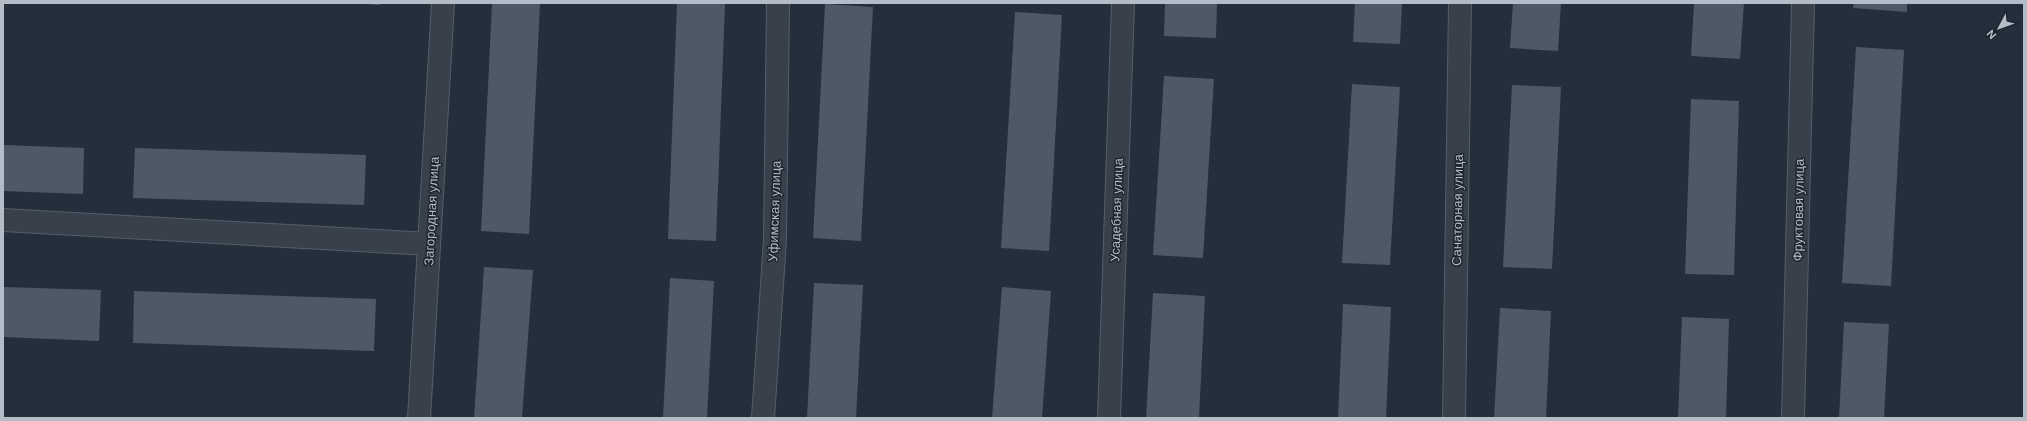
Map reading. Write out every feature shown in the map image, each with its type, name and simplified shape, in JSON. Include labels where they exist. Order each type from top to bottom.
[{"type":"street","name":"Загородная улица","points":[[419,418],[443,3]]},
{"type":"street","name":"Уфимская улица","points":[[763,418],[775,240],[778,3]]},
{"type":"street","name":"Усадебная улица","points":[[1110,418],[1123,3]]},
{"type":"street","name":"Санаторная улица","points":[[1454,418],[1460,3]]},
{"type":"street","name":"Фруктовая улица","points":[[1793,418],[1803,3]]},
{"type":"street","points":[[3,220],[429,244]]},
{"type":"building","points":[[380,3],[380,5],[365,4]]},
{"type":"building","points":[[492,3],[540,3],[529,234],[481,231]]},
{"type":"building","points":[[677,3],[725,4],[716,241],[668,239]]},
{"type":"building","points":[[1165,3],[1217,3],[1216,38],[1164,36]]},
{"type":"building","points":[[1355,3],[1402,3],[1400,44],[1353,42]]},
{"type":"building","points":[[1513,3],[1561,3],[1558,51],[1510,48]]},
{"type":"building","points":[[1694,3],[1744,3],[1740,59],[1691,56]]},
{"type":"building","points":[[1854,3],[1907,3],[1907,12],[1853,8]]},
{"type":"building","points":[[825,4],[873,7],[861,241],[813,238]]},
{"type":"building","points":[[1015,12],[1062,15],[1049,251],[1001,248]]},
{"type":"building","points":[[1856,47],[1904,50],[1891,286],[1842,283]]},
{"type":"building","points":[[1164,76],[1214,79],[1203,258],[1153,255]]},
{"type":"building","points":[[1352,84],[1400,87],[1390,265],[1342,263]]},
{"type":"building","points":[[1512,85],[1561,87],[1552,269],[1503,267]]},
{"type":"building","points":[[1691,99],[1739,101],[1734,275],[1685,274]]},
{"type":"building","points":[[3,145],[84,148],[83,194],[3,191]]},
{"type":"building","points":[[135,148],[366,155],[364,205],[133,198]]},
{"type":"building","points":[[484,267],[533,270],[522,418],[474,418]]},
{"type":"building","points":[[670,278],[714,281],[707,418],[663,418]]},
{"type":"building","points":[[814,283],[863,285],[856,418],[807,418]]},
{"type":"building","points":[[3,287],[101,290],[99,341],[3,337]]},
{"type":"building","points":[[1002,287],[1051,291],[1042,418],[992,418]]},
{"type":"building","points":[[134,291],[376,299],[374,351],[133,343]]},
{"type":"building","points":[[1153,293],[1205,296],[1199,418],[1146,418]]},
{"type":"building","points":[[1343,304],[1391,307],[1386,418],[1338,418]]},
{"type":"building","points":[[1500,308],[1551,311],[1546,418],[1494,418]]},
{"type":"building","points":[[1682,317],[1729,319],[1726,418],[1678,418]]},
{"type":"building","points":[[1844,322],[1889,324],[1884,418],[1839,418]]}]
